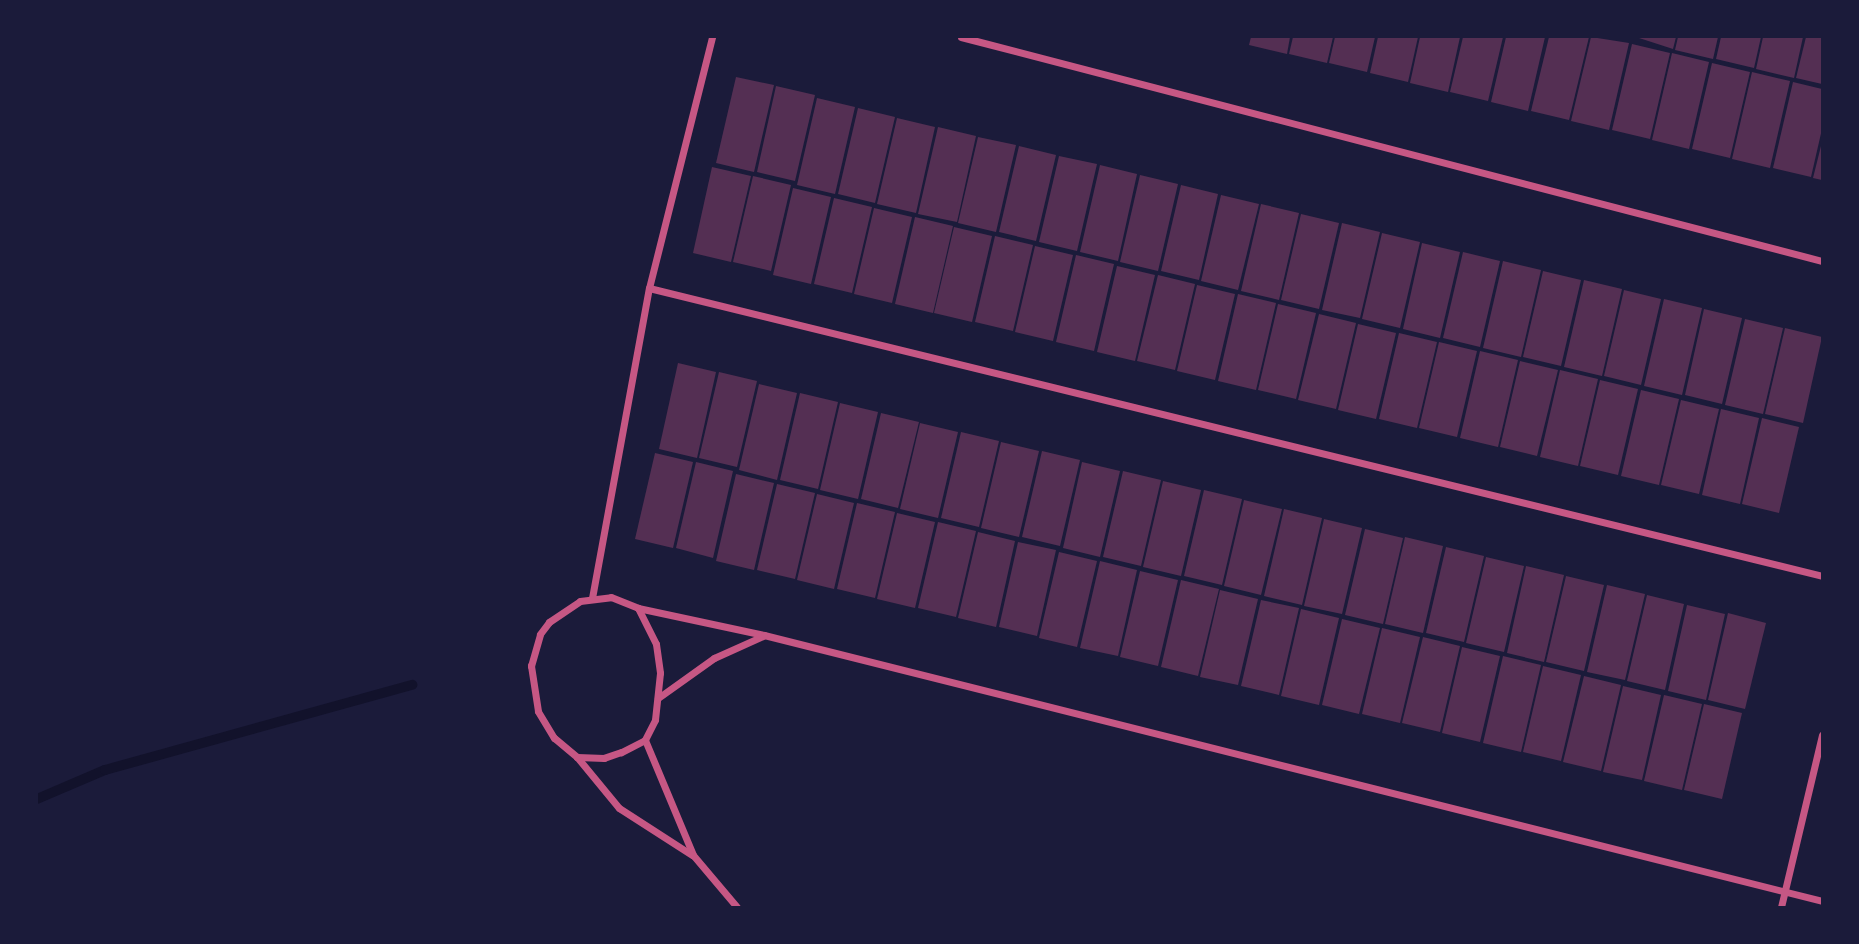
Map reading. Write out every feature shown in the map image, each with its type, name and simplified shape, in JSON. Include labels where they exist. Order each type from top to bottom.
[{"type":"street","points":[[592,598],[649,288],[712,37]]},
{"type":"street","points":[[961,37],[1822,261]]},
{"type":"street","points":[[649,288],[1822,576]]},
{"type":"street","points":[[737,907],[693,855],[619,808],[577,757],[554,738],[538,711],[531,666],[540,634],[549,622],[566,608],[592,598],[611,597],[638,608],[764,635],[1822,901]]},
{"type":"street","points":[[577,757],[604,758],[645,740],[655,720],[659,698],[656,644],[638,608]]},
{"type":"street","points":[[659,698],[714,658],[764,635]]},
{"type":"street","points":[[1781,907],[1822,735]]},
{"type":"street","points":[[645,740],[693,855]]},
{"type":"building","points":[[1251,37],[1290,37],[1287,54],[1249,45]]},
{"type":"building","points":[[1293,37],[1333,37],[1327,63],[1289,54]]},
{"type":"building","points":[[1335,37],[1375,37],[1367,72],[1329,63]]},
{"type":"building","points":[[1378,37],[1418,37],[1408,82],[1370,73]]},
{"type":"building","points":[[1420,37],[1460,37],[1448,92],[1410,83]]},
{"type":"building","points":[[1463,37],[1503,37],[1488,101],[1450,92]]},
{"type":"building","points":[[1506,37],[1545,37],[1528,111],[1491,102]]},
{"type":"building","points":[[1549,37],[1589,37],[1569,120],[1531,111]]},
{"type":"building","points":[[1591,37],[1629,43],[1609,130],[1571,121]]},
{"type":"building","points":[[1636,37],[1676,37],[1673,49]]},
{"type":"building","points":[[1678,37],[1718,37],[1713,59],[1675,50]]},
{"type":"building","points":[[1721,37],[1761,37],[1754,68],[1716,59]]},
{"type":"building","points":[[1763,37],[1803,37],[1794,78],[1756,69]]},
{"type":"building","points":[[1806,37],[1822,37],[1822,84],[1796,78]]},
{"type":"building","points":[[1632,44],[1670,53],[1650,139],[1612,130]]},
{"type":"building","points":[[1672,53],[1709,62],[1689,149],[1652,140]]},
{"type":"building","points":[[1712,63],[1750,72],[1730,158],[1692,149]]},
{"type":"building","points":[[1752,72],[1790,81],[1770,168],[1732,159]]},
{"type":"building","points":[[736,77],[774,85],[754,172],[716,163]]},
{"type":"building","points":[[1793,82],[1822,89],[1822,129],[1811,177],[1773,168]]},
{"type":"building","points":[[776,86],[815,95],[795,181],[757,172]]},
{"type":"building","points":[[817,98],[855,107],[835,194],[797,185]]},
{"type":"building","points":[[858,108],[895,117],[875,203],[838,194]]},
{"type":"building","points":[[897,118],[935,127],[916,213],[877,204]]},
{"type":"building","points":[[938,127],[976,136],[957,222],[918,214]]},
{"type":"building","points":[[978,137],[1016,145],[996,232],[958,223]]},
{"type":"building","points":[[1822,142],[1822,180],[1813,178]]},
{"type":"building","points":[[1019,146],[1056,155],[1036,241],[999,232]]},
{"type":"building","points":[[1059,156],[1097,164],[1077,251],[1039,242]]},
{"type":"building","points":[[1100,165],[1137,174],[1118,261],[1080,252]]},
{"type":"building","points":[[712,167],[751,176],[731,262],[693,253]]},
{"type":"building","points":[[1140,175],[1178,184],[1158,271],[1120,262]]},
{"type":"building","points":[[753,176],[791,185],[771,271],[733,262]]},
{"type":"building","points":[[1181,185],[1218,194],[1199,280],[1161,271]]},
{"type":"building","points":[[793,188],[831,197],[811,284],[773,275]]},
{"type":"building","points":[[1221,195],[1259,204],[1238,290],[1201,281]]},
{"type":"building","points":[[834,198],[872,207],[852,293],[814,284]]},
{"type":"building","points":[[1261,204],[1299,213],[1279,300],[1241,291]]},
{"type":"building","points":[[874,208],[912,217],[892,303],[854,294]]},
{"type":"building","points":[[1301,214],[1339,223],[1319,309],[1281,300]]},
{"type":"building","points":[[915,217],[953,226],[933,313],[895,304]]},
{"type":"building","points":[[1342,223],[1380,232],[1360,318],[1322,310]]},
{"type":"building","points":[[954,227],[992,236],[972,322],[934,313]]},
{"type":"building","points":[[1382,233],[1420,242],[1400,328],[1362,319]]},
{"type":"building","points":[[995,236],[1033,245],[1013,331],[975,322]]},
{"type":"building","points":[[1422,243],[1460,252],[1440,338],[1403,329]]},
{"type":"building","points":[[1035,246],[1073,255],[1053,341],[1015,332]]},
{"type":"building","points":[[1463,252],[1500,261],[1480,347],[1443,338]]},
{"type":"building","points":[[1076,255],[1114,264],[1094,351],[1056,342]]},
{"type":"building","points":[[1503,261],[1541,270],[1521,357],[1483,348]]},
{"type":"building","points":[[1117,266],[1155,275],[1135,361],[1097,352]]},
{"type":"building","points":[[1543,271],[1581,280],[1561,366],[1523,357]]},
{"type":"building","points":[[1158,275],[1195,284],[1175,370],[1137,361]]},
{"type":"building","points":[[1584,280],[1622,289],[1602,376],[1564,367]]},
{"type":"building","points":[[1197,285],[1235,294],[1215,380],[1177,371]]},
{"type":"building","points":[[1624,290],[1661,299],[1641,385],[1604,376]]},
{"type":"building","points":[[1238,294],[1276,303],[1256,390],[1218,381]]},
{"type":"building","points":[[1664,299],[1702,308],[1682,395],[1644,386]]},
{"type":"building","points":[[1278,304],[1316,313],[1296,399],[1258,390]]},
{"type":"building","points":[[1704,309],[1742,318],[1722,404],[1685,395]]},
{"type":"building","points":[[1319,314],[1356,323],[1336,409],[1298,400]]},
{"type":"building","points":[[1745,319],[1783,328],[1763,414],[1725,405]]},
{"type":"building","points":[[1358,324],[1396,333],[1376,419],[1338,410]]},
{"type":"building","points":[[1785,328],[1822,337],[1803,423],[1765,414]]},
{"type":"building","points":[[1399,333],[1437,342],[1417,428],[1379,419]]},
{"type":"building","points":[[1439,342],[1477,351],[1457,437],[1419,428]]},
{"type":"building","points":[[1480,351],[1518,360],[1498,447],[1460,438]]},
{"type":"building","points":[[1520,361],[1558,370],[1537,456],[1500,447]]},
{"type":"building","points":[[678,363],[716,372],[697,458],[659,449]]},
{"type":"building","points":[[1560,370],[1598,379],[1578,466],[1540,457]]},
{"type":"building","points":[[719,372],[757,381],[737,467],[699,458]]},
{"type":"building","points":[[1600,380],[1638,389],[1618,475],[1580,466]]},
{"type":"building","points":[[759,384],[797,393],[777,480],[739,470]]},
{"type":"building","points":[[1641,390],[1679,399],[1659,485],[1621,476]]},
{"type":"building","points":[[800,393],[838,402],[818,489],[780,480]]},
{"type":"building","points":[[1681,400],[1719,409],[1699,494],[1661,485]]},
{"type":"building","points":[[840,403],[878,412],[858,499],[820,490]]},
{"type":"building","points":[[1721,409],[1759,418],[1740,504],[1702,495]]},
{"type":"building","points":[[881,413],[919,422],[898,508],[861,499]]},
{"type":"building","points":[[1762,418],[1799,427],[1779,513],[1742,504]]},
{"type":"building","points":[[920,423],[958,432],[938,518],[900,509]]},
{"type":"building","points":[[961,432],[999,441],[979,527],[941,518]]},
{"type":"building","points":[[1001,442],[1039,451],[1019,537],[981,528]]},
{"type":"building","points":[[1042,451],[1080,460],[1060,546],[1022,537]]},
{"type":"building","points":[[655,453],[693,462],[673,548],[635,539]]},
{"type":"building","points":[[696,462],[733,471],[713,558],[676,548]]},
{"type":"building","points":[[1082,462],[1120,471],[1100,557],[1063,548]]},
{"type":"building","points":[[1123,471],[1161,480],[1141,566],[1103,557]]},
{"type":"building","points":[[736,474],[774,483],[754,570],[716,561]]},
{"type":"building","points":[[1163,481],[1201,490],[1181,576],[1143,567]]},
{"type":"building","points":[[777,484],[815,493],[795,579],[757,570]]},
{"type":"building","points":[[1204,490],[1242,499],[1222,585],[1184,576]]},
{"type":"building","points":[[817,494],[854,503],[834,589],[797,580]]},
{"type":"building","points":[[1244,500],[1282,509],[1261,595],[1224,586]]},
{"type":"building","points":[[857,503],[895,512],[875,598],[837,589]]},
{"type":"building","points":[[1284,509],[1322,518],[1302,605],[1264,596]]},
{"type":"building","points":[[897,513],[935,522],[915,608],[877,599]]},
{"type":"building","points":[[1324,519],[1362,528],[1342,614],[1304,606]]},
{"type":"building","points":[[938,522],[976,531],[956,617],[918,608]]},
{"type":"building","points":[[1365,529],[1403,538],[1383,624],[1345,615]]},
{"type":"building","points":[[978,532],[1015,541],[996,627],[958,618]]},
{"type":"building","points":[[1405,537],[1443,546],[1423,633],[1385,624]]},
{"type":"building","points":[[1018,542],[1056,550],[1037,636],[999,627]]},
{"type":"building","points":[[1446,547],[1484,556],[1464,642],[1426,633]]},
{"type":"building","points":[[1059,552],[1097,561],[1077,647],[1039,638]]},
{"type":"building","points":[[1486,557],[1524,566],[1504,652],[1466,643]]},
{"type":"building","points":[[1100,561],[1137,570],[1118,656],[1080,648]]},
{"type":"building","points":[[1526,566],[1564,575],[1544,662],[1507,653]]},
{"type":"building","points":[[1140,571],[1178,580],[1158,666],[1120,657]]},
{"type":"building","points":[[1566,576],[1604,585],[1584,671],[1546,662]]},
{"type":"building","points":[[1181,580],[1219,589],[1198,676],[1161,667]]},
{"type":"building","points":[[1607,585],[1645,594],[1625,680],[1587,672]]},
{"type":"building","points":[[1220,590],[1258,599],[1238,685],[1200,677]]},
{"type":"building","points":[[1647,595],[1684,604],[1665,690],[1627,681]]},
{"type":"building","points":[[1261,600],[1299,608],[1279,695],[1241,686]]},
{"type":"building","points":[[1687,605],[1725,614],[1706,700],[1668,691]]},
{"type":"building","points":[[1301,609],[1339,618],[1319,705],[1281,696]]},
{"type":"building","points":[[1728,613],[1766,623],[1745,709],[1708,700]]},
{"type":"building","points":[[1342,619],[1380,628],[1359,714],[1322,705]]},
{"type":"building","points":[[1382,628],[1420,637],[1400,723],[1362,714]]},
{"type":"building","points":[[1423,637],[1460,646],[1440,732],[1402,723]]},
{"type":"building","points":[[1462,647],[1500,656],[1480,742],[1442,733]]},
{"type":"building","points":[[1503,656],[1541,665],[1521,752],[1483,743]]},
{"type":"building","points":[[1543,666],[1581,675],[1561,761],[1523,752]]},
{"type":"building","points":[[1584,676],[1621,685],[1601,771],[1563,762]]},
{"type":"building","points":[[1623,686],[1661,695],[1642,780],[1603,772]]},
{"type":"building","points":[[1664,695],[1702,704],[1682,790],[1644,781]]},
{"type":"building","points":[[1704,704],[1742,713],[1722,799],[1684,790]]},
{"type":"waterway","points":[[37,799],[105,770],[412,685]]}]
